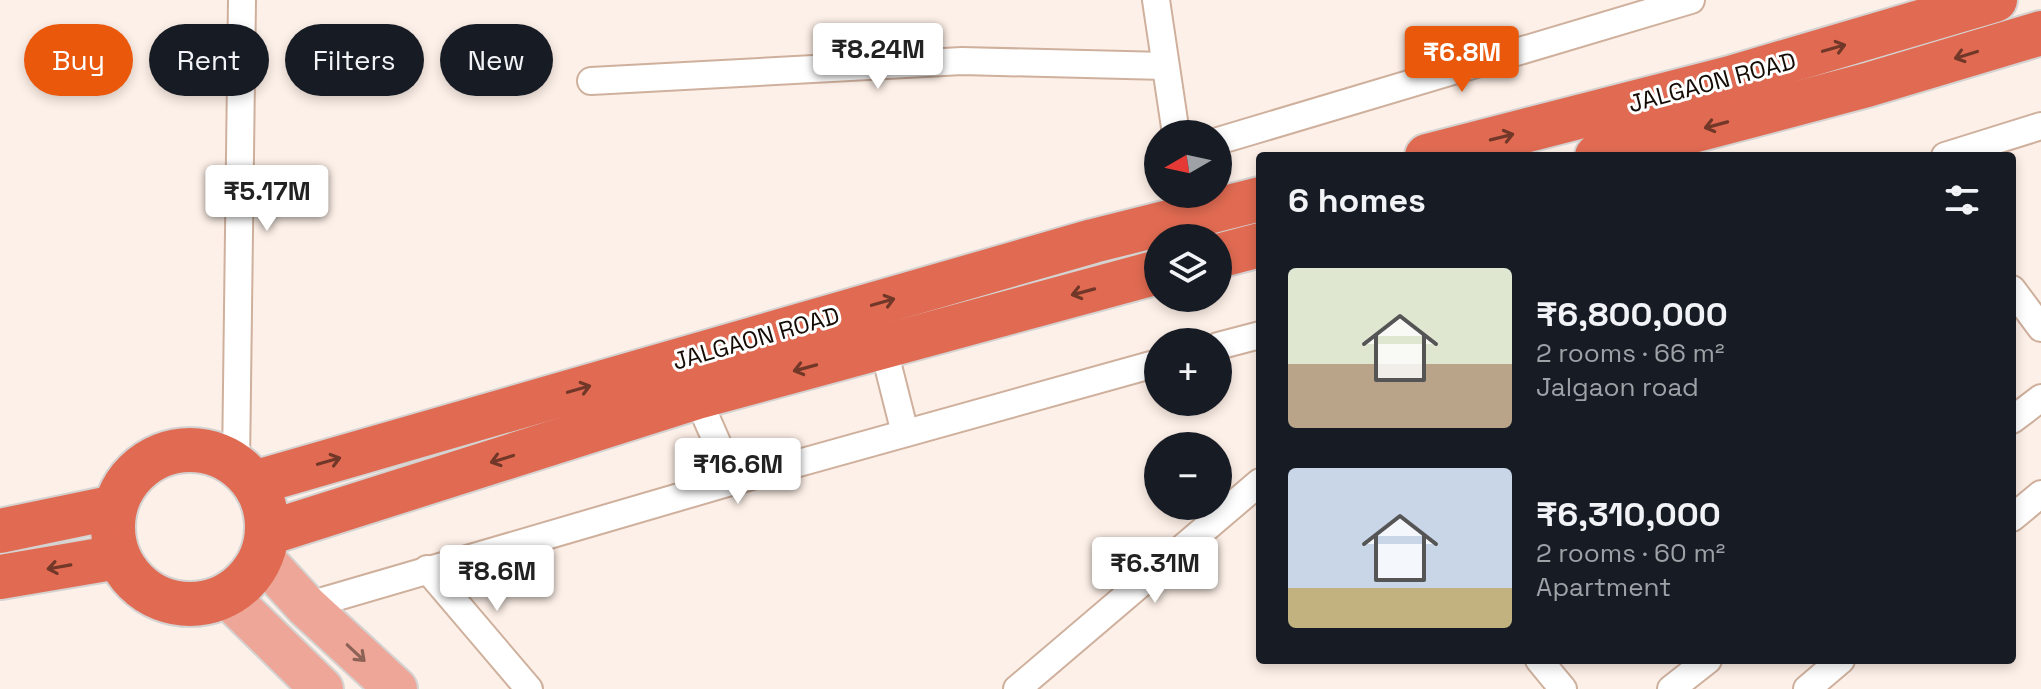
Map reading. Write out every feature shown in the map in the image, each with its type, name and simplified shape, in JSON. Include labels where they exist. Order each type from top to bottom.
[{"type":"highway","name":"JALGAON ROAD","points":[[1443,152],[1730,78],[1995,0]]},
{"type":"highway","name":"JALGAON ROAD","points":[[1612,152],[1867,85],[2041,33]]},
{"type":"highway","name":"JALGAON ROAD","points":[[1232,201],[1256,199]]},
{"type":"highway","name":"JALGAON ROAD","points":[[245,473],[1176,208]]},
{"type":"highway","points":[[1232,252],[1256,246]]},
{"type":"highway","name":"JALGAON ROAD","points":[[265,545],[697,397],[1144,276]]},
{"type":"highway","points":[[188,449],[213,452],[245,473],[265,506],[265,545],[247,580],[227,596],[202,605],[175,604],[151,594],[132,579],[118,557],[113,533],[115,507],[125,485],[142,466],[164,453],[188,449]]},
{"type":"highway","points":[[0,531],[115,507]]},
{"type":"highway","points":[[0,577],[118,557]]},
{"type":"main road","points":[[265,545],[306,606],[396,689]]},
{"type":"main road","points":[[227,596],[322,689]]},
{"type":"street","points":[[242,0],[245,473]]},
{"type":"street","points":[[1156,0],[1174,120]]},
{"type":"street","points":[[1232,137],[1629,9],[1691,0]]},
{"type":"street","points":[[591,81],[962,61],[1165,66]]},
{"type":"street","points":[[1958,152],[2041,126]]},
{"type":"street","points":[[2016,304],[2041,328]]},
{"type":"street","points":[[1232,342],[1256,336]]},
{"type":"street","points":[[883,346],[905,433]]},
{"type":"street","points":[[306,606],[734,481],[1144,367]]},
{"type":"street","points":[[697,397],[734,481]]},
{"type":"street","points":[[2016,417],[2041,398]]},
{"type":"street","points":[[1017,689],[1256,485]]},
{"type":"street","points":[[2016,515],[2041,494]]},
{"type":"street","points":[[427,569],[529,689]]},
{"type":"street","points":[[1542,664],[1563,689]]},
{"type":"street","points":[[1671,689],[1703,664]]},
{"type":"street","points":[[1807,689],[1836,664]]}]
